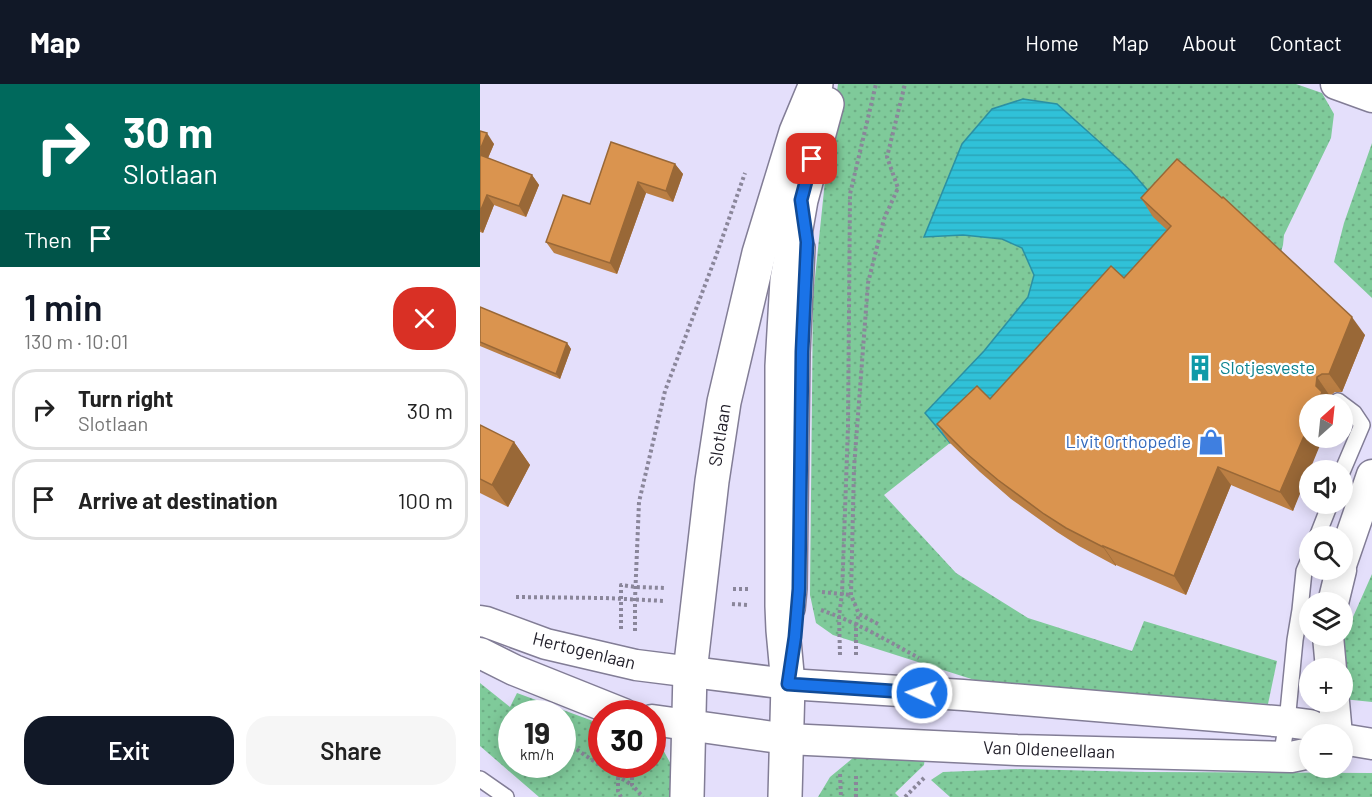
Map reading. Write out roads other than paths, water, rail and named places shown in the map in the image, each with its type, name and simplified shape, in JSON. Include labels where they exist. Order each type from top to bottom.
[{"type":"street","name":"Slotlaan","points":[[687,797],[690,672],[712,481],[727,391],[759,253],[796,132],[816,84]]},
{"type":"street","points":[[785,797],[788,684],[783,630],[790,606],[782,366],[787,280],[801,200],[826,106],[828,84]]},
{"type":"street","points":[[1336,84],[1372,97]]},
{"type":"street","points":[[1353,530],[1372,475]]},
{"type":"street","name":"Hertogenlaan","points":[[480,621],[546,644],[636,665],[788,684]]},
{"type":"street","name":"Hertogenlaan","points":[[480,653],[514,670],[589,700]]},
{"type":"street","points":[[788,684],[963,695],[1302,724]]},
{"type":"street","points":[[666,722],[689,726]]},
{"type":"street","name":"Van Oldeneellaan","points":[[689,726],[787,739],[1017,750],[1295,755]]},
{"type":"lane","points":[[1353,412],[1362,425],[1353,446]]},
{"type":"lane","points":[[1295,755],[1287,722],[1294,640],[1303,580]]},
{"type":"lane","points":[[480,779],[506,797]]},
{"type":"water","points":[[1023,99],[1057,104],[1095,138],[1130,170],[1151,194],[1183,244],[989,404],[950,443],[925,413],[984,351],[1028,297],[1034,275],[1022,248],[1002,239],[963,235],[924,237],[962,144],[992,109]]},
{"type":"place","name":"Slotjesveste","points":[[1200,368]]},
{"type":"place","name":"Livit Orthopedie","points":[[1211,442]]}]
